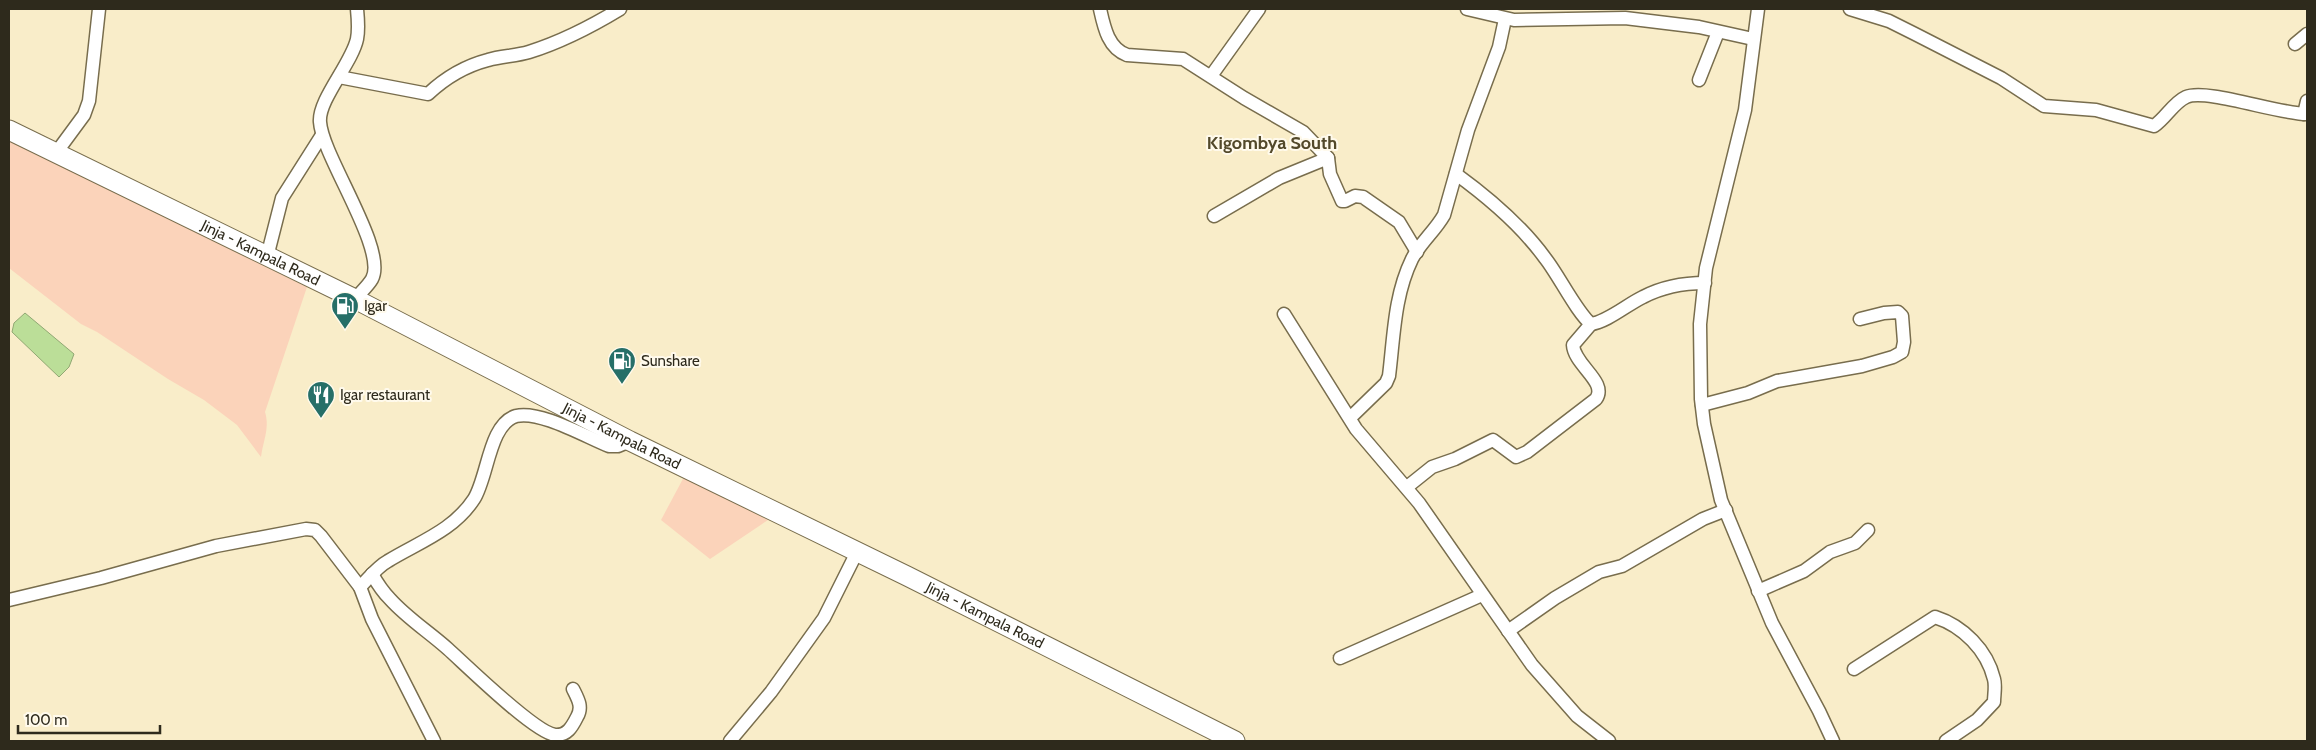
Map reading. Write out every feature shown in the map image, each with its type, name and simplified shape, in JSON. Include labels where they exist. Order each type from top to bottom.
[{"type":"highway","name":"Jinja - Kampala Road","points":[[9,130],[355,299],[630,441],[1235,741]]},
{"type":"street","points":[[56,153],[84,115],[89,101],[98,9]]},
{"type":"street","points":[[355,299],[372,278],[374,267],[357,212],[322,135],[319,120],[357,40],[357,9]]},
{"type":"street","points":[[339,77],[428,94],[446,79],[470,66],[489,59],[528,52],[552,44],[620,9]]},
{"type":"street","points":[[1100,9],[1107,34],[1115,48],[1120,52],[1183,59],[1244,98],[1304,132],[1328,158],[1330,174],[1342,201],[1355,196],[1363,197],[1399,222],[1417,252]]},
{"type":"street","points":[[1211,76],[1259,9]]},
{"type":"street","points":[[1468,9],[1492,12],[1505,18],[1562,21],[1625,18],[1753,39]]},
{"type":"street","points":[[1758,9],[1745,110],[1706,268],[1700,324],[1702,404],[1721,500],[1772,623],[1819,711],[1832,741]]},
{"type":"street","points":[[1850,9],[1889,21],[2001,78],[2044,106],[2096,110],[2154,126],[2183,98],[2193,94],[2210,95],[2271,110],[2306,114],[2307,101]]},
{"type":"street","points":[[1350,418],[1386,382],[1389,376],[1394,321],[1399,296],[1410,265],[1417,252],[1437,228],[1444,215],[1468,130],[1499,47],[1505,18]]},
{"type":"street","points":[[1699,80],[1718,32]]},
{"type":"street","points":[[2295,44],[2307,34]]},
{"type":"street","points":[[266,257],[282,198],[322,135]]},
{"type":"street","points":[[1214,216],[1278,178],[1328,158]]},
{"type":"street","points":[[1456,174],[1476,188],[1524,232],[1550,263],[1591,324]]},
{"type":"street","points":[[1407,487],[1432,466],[1455,459],[1493,440],[1516,457],[1527,452],[1599,395],[1599,386],[1574,354],[1573,345],[1591,324],[1600,322],[1645,296],[1688,283],[1705,283]]},
{"type":"street","points":[[1702,404],[1748,392],[1777,381],[1862,366],[1893,357],[1902,352],[1904,342],[1902,316],[1898,312],[1884,313],[1860,319]]},
{"type":"street","points":[[1284,314],[1365,441],[1407,487],[1532,665],[1577,716],[1609,741]]},
{"type":"street","points":[[360,587],[388,561],[443,530],[466,508],[481,484],[493,445],[501,426],[507,420],[516,416],[528,415],[545,419],[609,446],[618,446],[630,441]]},
{"type":"street","points":[[1508,631],[1555,598],[1599,572],[1622,566],[1703,519],[1726,510]]},
{"type":"street","points":[[9,600],[101,578],[216,546],[306,529],[315,530],[322,536],[360,587],[372,619],[434,741]]},
{"type":"street","points":[[1758,590],[1804,571],[1830,552],[1855,543],[1868,530]]},
{"type":"street","points":[[730,741],[771,692],[824,618],[857,552]]},
{"type":"street","points":[[372,574],[388,598],[400,609],[541,729],[558,738],[572,727],[580,712],[580,702],[573,689]]},
{"type":"street","points":[[1340,658],[1482,594]]},
{"type":"street","points":[[1854,670],[1935,617],[1958,627],[1981,651],[1990,669],[1995,680],[1994,702],[1977,720],[1946,741]]},
{"type":"shaded area","points":[[9,139],[307,287],[265,412],[266,429],[261,457],[237,425],[204,400],[168,379],[97,332],[81,324],[9,268]]},
{"type":"shaded area","points":[[25,313],[74,354],[69,367],[59,377],[12,332],[14,323]]},
{"type":"shaded area","points":[[685,475],[768,520],[710,559],[661,520]]},
{"type":"place","name":"Igar","points":[[345,330]]},
{"type":"place","name":"Sunshare","points":[[622,385]]},
{"type":"place","name":"Igar restaurant","points":[[321,419]]},
{"type":"district","name":"Kigombya South","points":[[1272,143]]}]
